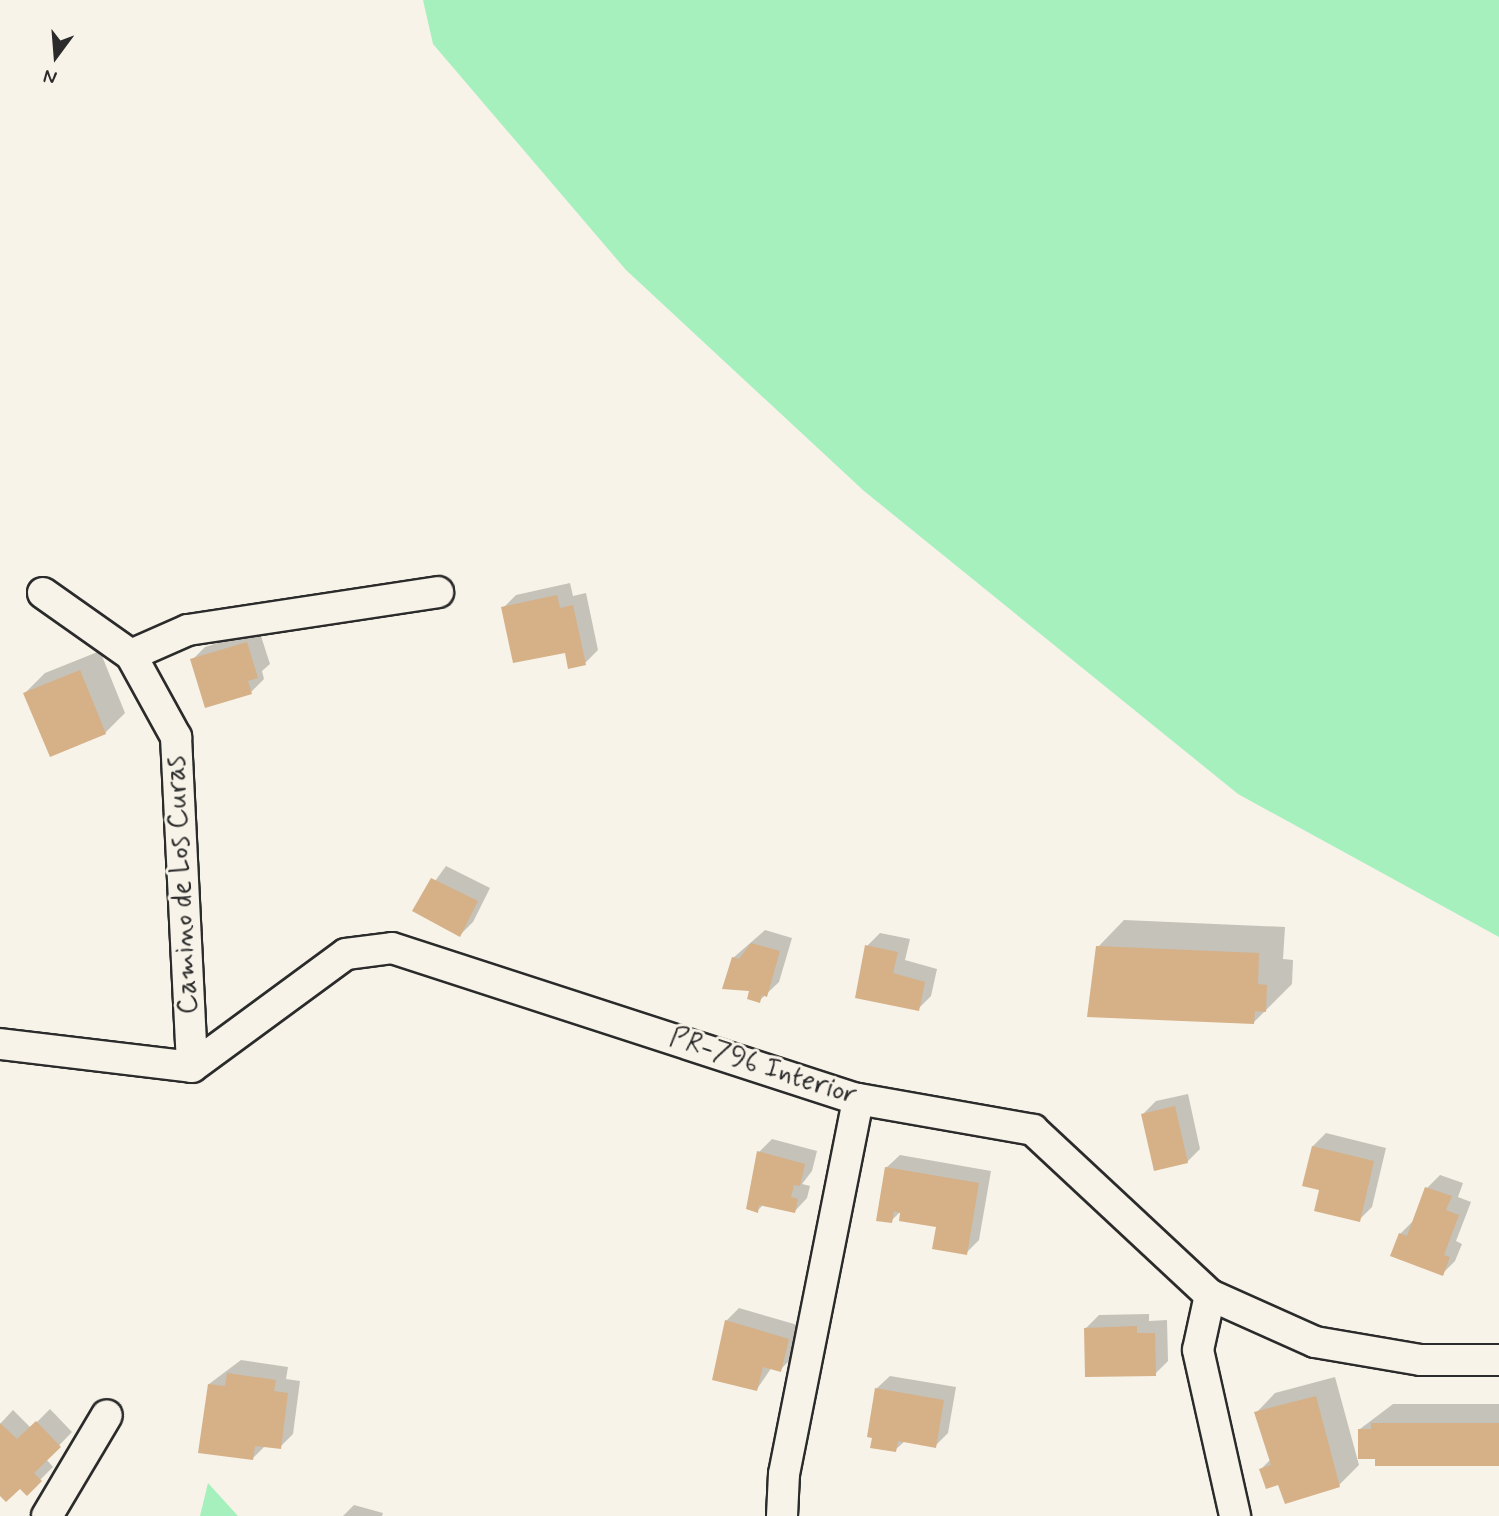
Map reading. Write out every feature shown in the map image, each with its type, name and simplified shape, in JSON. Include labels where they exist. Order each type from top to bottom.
[{"type":"street","points":[[131,655],[188,630],[438,592]]},
{"type":"street","name":"Camino de Los Curas","points":[[43,593],[131,655],[176,737],[192,1067]]},
{"type":"street","name":"PR-796 Interior","points":[[192,1067],[346,954],[392,948],[858,1099],[1033,1130],[1210,1295],[1315,1342],[1420,1360],[1499,1360]]},
{"type":"street","points":[[0,1044],[192,1067]]},
{"type":"street","points":[[782,1516],[784,1474],[858,1099]]},
{"type":"street","points":[[1210,1295],[1198,1350],[1235,1516]]},
{"type":"street","points":[[47,1516],[107,1415]]},
{"type":"green space","points":[[423,0],[1499,0],[1499,937],[1238,794],[864,491],[626,270],[433,44]]},
{"type":"green space","points":[[208,1483],[238,1516],[200,1516]]},
{"type":"building","points":[[557,595],[560,608],[573,605],[586,665],[568,669],[565,653],[513,663],[501,607]]},
{"type":"building","points":[[247,642],[258,678],[248,681],[252,694],[205,708],[190,659]]},
{"type":"building","points":[[80,670],[106,734],[50,757],[23,693]]},
{"type":"building","points":[[431,878],[478,901],[460,937],[412,911]]},
{"type":"building","points":[[751,943],[780,951],[767,997],[762,995],[760,1003],[747,999],[749,991],[722,989],[732,957],[739,959]]},
{"type":"building","points":[[865,945],[898,952],[893,973],[925,982],[919,1011],[855,998]]},
{"type":"building","points":[[1096,946],[1259,953],[1258,984],[1267,985],[1266,1012],[1255,1011],[1254,1024],[1087,1017]]},
{"type":"building","points":[[1175,1106],[1188,1163],[1154,1171],[1141,1114]]},
{"type":"building","points":[[1312,1146],[1374,1161],[1360,1222],[1314,1211],[1319,1190],[1302,1186]]},
{"type":"building","points":[[757,1151],[805,1164],[800,1186],[794,1185],[791,1197],[798,1199],[795,1213],[759,1205],[758,1213],[746,1209]]},
{"type":"building","points":[[885,1167],[979,1183],[967,1255],[932,1249],[936,1227],[899,1221],[900,1213],[894,1211],[892,1223],[876,1221]]},
{"type":"building","points":[[1425,1187],[1452,1196],[1446,1210],[1459,1215],[1444,1255],[1450,1257],[1443,1276],[1390,1256],[1399,1233],[1407,1236]]},
{"type":"building","points":[[725,1320],[789,1339],[781,1372],[763,1367],[757,1391],[712,1380]]},
{"type":"building","points":[[1137,1326],[1137,1333],[1155,1333],[1156,1376],[1085,1377],[1084,1328]]},
{"type":"building","points":[[227,1373],[276,1380],[274,1391],[288,1393],[281,1449],[255,1446],[253,1460],[198,1453],[208,1384],[225,1386]]},
{"type":"building","points":[[875,1388],[944,1400],[936,1448],[898,1441],[896,1452],[870,1448],[872,1438],[867,1437]]},
{"type":"building","points":[[1316,1396],[1340,1487],[1285,1504],[1278,1485],[1266,1489],[1259,1469],[1271,1465],[1254,1412]]},
{"type":"building","points":[[36,1421],[61,1447],[34,1473],[42,1481],[27,1496],[20,1489],[6,1502],[0,1496],[0,1423],[17,1439]]},
{"type":"building","points":[[1371,1423],[1499,1423],[1499,1466],[1375,1466],[1375,1459],[1358,1459],[1358,1429],[1371,1429]]}]
